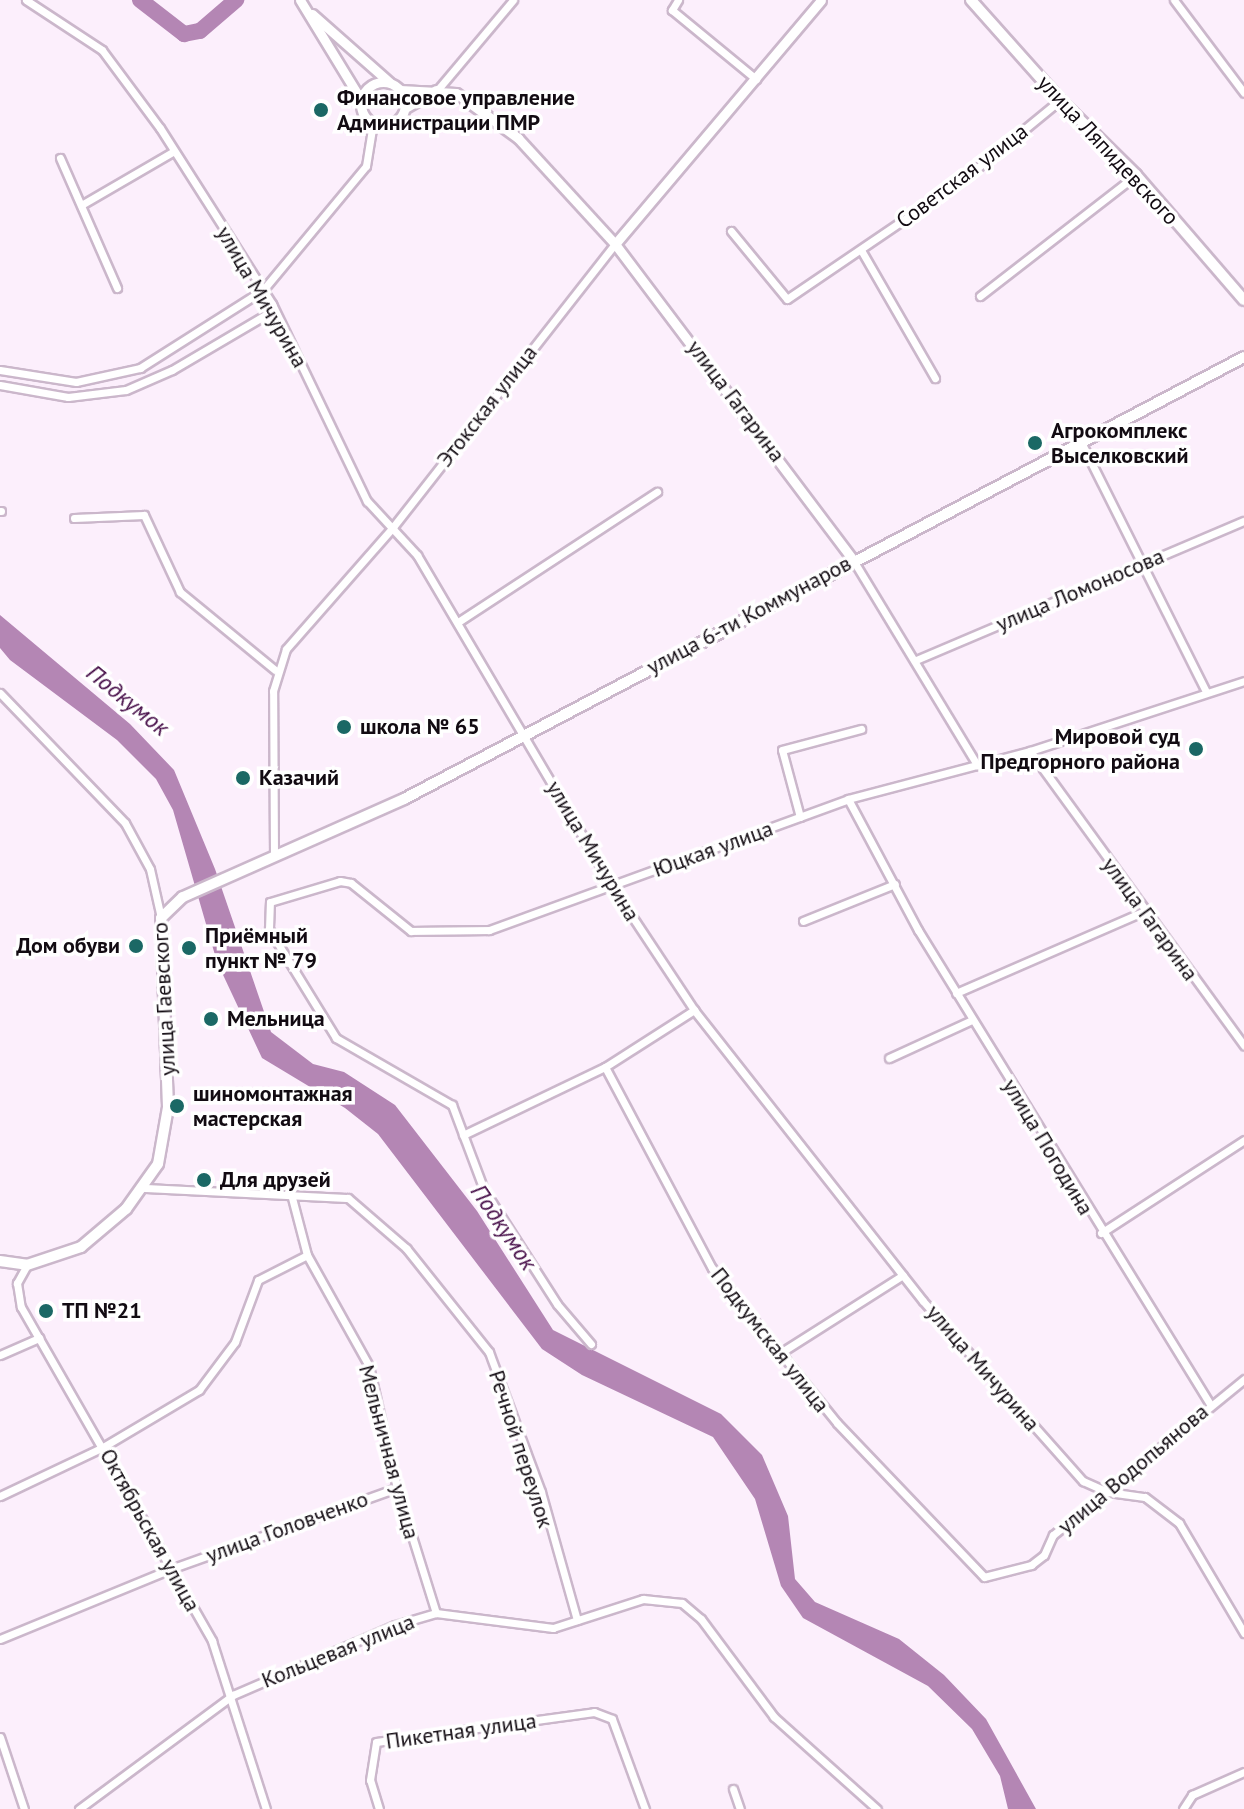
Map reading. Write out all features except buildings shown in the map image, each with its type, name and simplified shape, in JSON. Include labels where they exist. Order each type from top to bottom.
[{"type":"main road","name":"улица Ляпидевского","points":[[971,0],[1060,100],[1136,175],[1244,300]]},
{"type":"main road","name":"улица 6-ти Коммунаров","points":[[161,918],[183,897],[404,799],[853,560],[1244,357]]},
{"type":"main road","name":"улица Гаевского","points":[[0,1261],[27,1265],[81,1247],[144,1188],[158,1164],[168,1107],[161,918]]},
{"type":"street","name":"улица Мичурина","points":[[26,0],[102,50],[174,151],[263,290],[367,501],[417,555],[612,886],[694,1010],[903,1275],[1083,1481],[1108,1492],[1145,1497],[1179,1523],[1244,1633]]},
{"type":"street","points":[[373,123],[393,124],[405,108],[439,88],[513,0]]},
{"type":"street","points":[[678,0],[672,10],[756,79]]},
{"type":"street","name":"Этокская улица","points":[[274,856],[273,691],[275,670],[286,649],[393,527],[615,244],[821,0]]},
{"type":"street","points":[[1174,0],[1244,93]]},
{"type":"street","points":[[302,3],[400,90],[405,108]]},
{"type":"street","points":[[0,370],[76,382],[140,368],[263,290],[366,166],[373,123],[302,3]]},
{"type":"street","points":[[361,100],[371,85],[389,82]]},
{"type":"street","name":"улица Гагарина","points":[[400,90],[439,88],[488,113],[518,138],[615,244],[853,560],[977,765]]},
{"type":"street","name":"Советская улица","points":[[731,231],[787,299],[965,178],[1060,100]]},
{"type":"street","points":[[83,204],[174,151]]},
{"type":"street","points":[[60,158],[83,204],[117,288]]},
{"type":"street","points":[[980,296],[1136,175]]},
{"type":"street","points":[[861,250],[935,378]]},
{"type":"street","points":[[0,385],[68,397],[126,390],[172,370],[274,310]]},
{"type":"street","points":[[1081,442],[1145,562],[1206,692]]},
{"type":"street","points":[[458,622],[657,492]]},
{"type":"street","points":[[74,518],[144,515],[180,592],[275,670]]},
{"type":"street","name":"улица Ломоносова","points":[[916,660],[1244,521]]},
{"type":"street","name":"Юцкая улица","points":[[463,1135],[452,1105],[336,1038],[269,929],[270,902],[340,881],[351,883],[411,931],[489,930],[848,799],[1030,751],[1244,681]]},
{"type":"street","name":"улица Гаевского","points":[[0,693],[125,823],[150,869],[161,918]]},
{"type":"street","name":"Юцкая улица","points":[[800,817],[782,750],[861,729]]},
{"type":"street","name":"улица Гагарина","points":[[1030,751],[1244,1046]]},
{"type":"street","name":"улица Погодина","points":[[848,799],[972,1020],[1101,1233],[1210,1404]]},
{"type":"street","points":[[803,921],[895,884]]},
{"type":"street","points":[[956,993],[1145,911]]},
{"type":"street","points":[[591,1344],[557,1304],[484,1190],[463,1135],[605,1067],[694,1010]]},
{"type":"street","points":[[889,1058],[972,1020]]},
{"type":"street","name":"Подкумская улица","points":[[605,1067],[712,1268],[777,1355],[910,1505],[984,1577]]},
{"type":"street","points":[[1101,1233],[1244,1140]]},
{"type":"street","name":"Речной переулок","points":[[144,1188],[292,1198],[348,1198],[406,1248],[489,1352],[541,1492],[577,1620]]},
{"type":"street","name":"Мельничная улица","points":[[292,1198],[307,1255],[321,1288],[369,1366],[397,1488],[436,1613]]},
{"type":"street","points":[[0,1496],[103,1447],[199,1390],[235,1342],[258,1280],[307,1255]]},
{"type":"street","name":"Октябрьская улица","points":[[27,1265],[17,1283],[21,1307],[212,1641],[233,1695],[266,1809]]},
{"type":"street","points":[[777,1355],[903,1275]]},
{"type":"street","points":[[0,1355],[39,1338]]},
{"type":"street","name":"улица Водопьянова","points":[[984,1577],[1031,1565],[1044,1555],[1053,1535],[1244,1379]]},
{"type":"street","name":"улица Головченко","points":[[0,1639],[173,1568],[397,1488]]},
{"type":"street","name":"Кольцевая улица","points":[[79,1809],[233,1695],[329,1651],[436,1613],[553,1628],[643,1599],[682,1603],[701,1619],[774,1717],[877,1809]]},
{"type":"street","name":"Пикетная улица","points":[[379,1809],[370,1780],[376,1742],[594,1712],[612,1719],[645,1809]]},
{"type":"street","points":[[0,1737],[24,1809]]},
{"type":"street","points":[[1183,1809],[1192,1795],[1244,1772]]},
{"type":"street","points":[[733,1789],[740,1809]]},
{"type":"shaded area","points":[[0,615],[130,724],[174,770],[215,869],[271,1032],[313,1064],[344,1072],[395,1105],[477,1211],[553,1330],[721,1414],[762,1455],[788,1516],[795,1579],[815,1602],[899,1639],[944,1675],[986,1719],[1036,1809],[1008,1809],[1000,1776],[972,1729],[928,1686],[803,1618],[781,1586],[755,1499],[713,1437],[582,1375],[542,1349],[378,1134],[345,1108],[262,1058],[217,962],[173,810],[156,779],[117,740],[10,660],[0,648]]},
{"type":"waterway","points":[[140,0],[184,34],[200,31],[236,0]]},
{"type":"place","name":"Финансовое управление Администрации ПМР","points":[[321,110]]},
{"type":"place","name":"Агрокомплекс Выселковский","points":[[1035,443]]},
{"type":"place","name":"школа № 65","points":[[344,727]]},
{"type":"place","name":"Мировой суд Предгорного района","points":[[1196,749]]},
{"type":"place","name":"Казачий","points":[[243,778]]},
{"type":"place","name":"Дом обуви","points":[[136,946]]},
{"type":"place","name":"Приёмный пункт № 79","points":[[189,948]]},
{"type":"place","name":"Мельница","points":[[211,1019]]},
{"type":"place","name":"шиномонтажная мастерская","points":[[177,1106]]},
{"type":"place","name":"Для друзей","points":[[204,1180]]},
{"type":"place","name":"ТП №21","points":[[46,1311]]},
{"type":"water label","name":"Подкумок","points":[[128,700]]},
{"type":"water label","name":"Подкумок","points":[[504,1227]]}]
